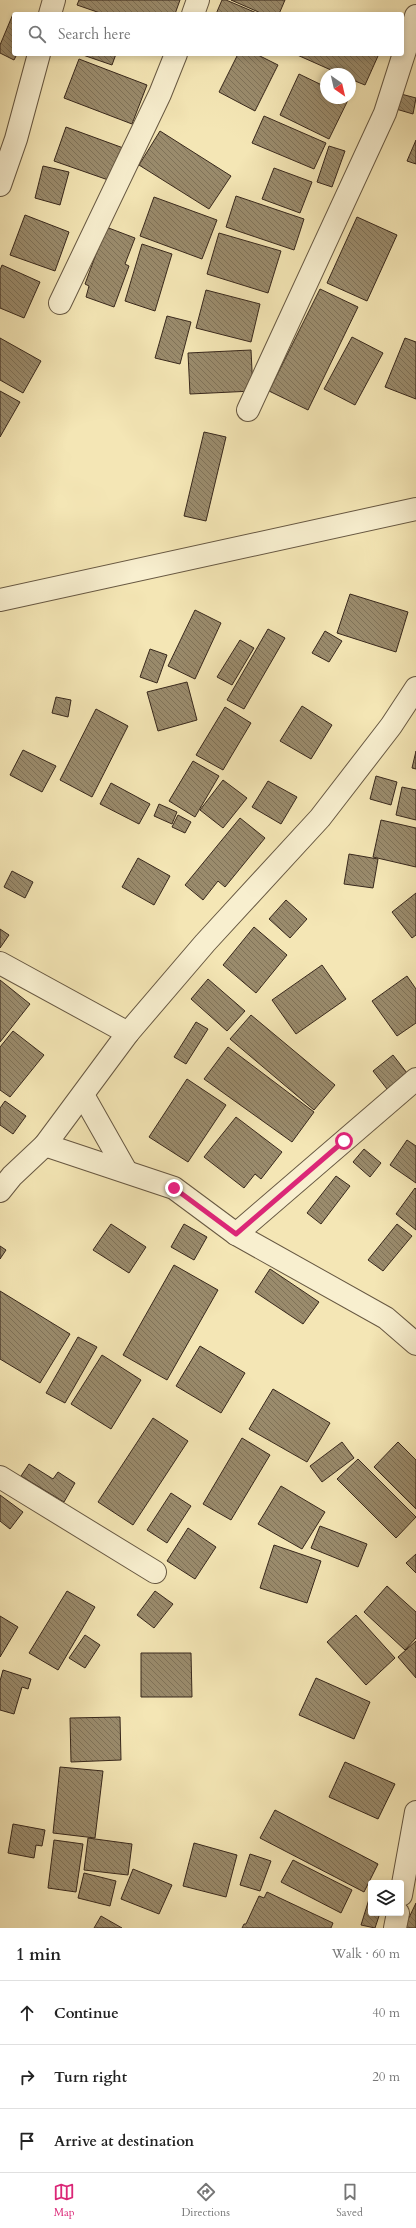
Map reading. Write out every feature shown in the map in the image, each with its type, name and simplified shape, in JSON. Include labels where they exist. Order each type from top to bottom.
[{"type":"street","points":[[51,12],[54,0]]},
{"type":"street","points":[[194,12],[198,0]]},
{"type":"street","points":[[404,54],[416,16]]},
{"type":"street","points":[[0,185],[16,139],[38,56]]},
{"type":"street","points":[[60,303],[160,94],[175,56]]},
{"type":"street","points":[[248,410],[385,113],[403,56]]},
{"type":"street","points":[[0,600],[416,509]]},
{"type":"street","points":[[0,1191],[12,1176],[45,1145],[128,1033],[205,943],[320,818],[391,726],[416,688]]},
{"type":"street","points":[[0,963],[128,1033]]},
{"type":"street","points":[[236,1234],[416,1079]]},
{"type":"street","points":[[83,1095],[126,1171]]},
{"type":"street","points":[[45,1145],[174,1188],[236,1234],[386,1318],[416,1344]]},
{"type":"street","points":[[0,1477],[155,1572]]},
{"type":"street","points":[[404,1880],[416,1812]]},
{"type":"street","points":[[395,1928],[397,1916]]},
{"type":"building","points":[[79,0],[180,0],[176,12],[97,12],[77,5]]},
{"type":"building","points":[[222,0],[226,0],[254,12],[217,12]]},
{"type":"building","points":[[231,0],[285,0],[280,12],[258,12]]},
{"type":"building","points":[[12,16],[12,56],[16,56],[14,60],[0,53],[0,45]]},
{"type":"building","points":[[86,56],[115,56],[112,65]]},
{"type":"building","points":[[237,56],[260,56],[278,65],[255,111],[219,92]]},
{"type":"building","points":[[300,56],[378,56],[365,85],[356,81],[356,68],[326,68]]},
{"type":"building","points":[[79,59],[147,85],[132,124],[64,98]]},
{"type":"building","points":[[299,74],[320,84],[320,104],[346,104],[329,139],[280,115]]},
{"type":"building","points":[[401,94],[416,98],[413,114],[396,109]]},
{"type":"building","points":[[264,116],[326,143],[314,169],[252,143]]},
{"type":"building","points":[[66,127],[126,149],[114,182],[54,161]]},
{"type":"building","points":[[160,131],[231,176],[209,209],[139,165]]},
{"type":"building","points":[[416,140],[416,164],[407,161]]},
{"type":"building","points":[[329,146],[345,151],[332,187],[317,182]]},
{"type":"building","points":[[43,166],[69,172],[60,205],[35,198]]},
{"type":"building","points":[[274,168],[312,182],[300,213],[262,199]]},
{"type":"building","points":[[236,196],[304,219],[294,250],[226,227]]},
{"type":"building","points":[[154,197],[217,220],[202,259],[140,236]]},
{"type":"building","points":[[25,215],[69,232],[55,271],[10,255]]},
{"type":"building","points":[[357,217],[397,235],[367,301],[327,283]]},
{"type":"building","points":[[106,227],[135,238],[125,264],[129,266],[114,307],[86,297],[89,286],[85,284]]},
{"type":"building","points":[[219,233],[281,251],[268,293],[207,274]]},
{"type":"building","points":[[142,244],[172,254],[155,311],[125,301]]},
{"type":"building","points":[[2,265],[40,282],[24,318],[0,308],[0,270]]},
{"type":"building","points":[[320,289],[358,307],[308,410],[269,391]]},
{"type":"building","points":[[206,290],[260,304],[251,342],[196,328]]},
{"type":"building","points":[[167,316],[191,322],[180,364],[155,358]]},
{"type":"building","points":[[352,337],[383,353],[355,405],[324,389]]},
{"type":"building","points":[[0,338],[41,361],[23,393],[0,380]]},
{"type":"building","points":[[405,338],[416,342],[416,399],[385,387]]},
{"type":"building","points":[[251,350],[253,391],[190,394],[188,353]]},
{"type":"building","points":[[0,391],[20,402],[0,437]]},
{"type":"building","points":[[204,432],[226,437],[206,521],[184,516]]},
{"type":"building","points":[[350,594],[408,612],[396,652],[337,633]]},
{"type":"building","points":[[195,610],[221,623],[195,679],[168,666]]},
{"type":"building","points":[[268,629],[285,638],[244,709],[227,700]]},
{"type":"building","points":[[325,631],[342,641],[329,662],[312,653]]},
{"type":"building","points":[[240,640],[254,648],[232,685],[217,677]]},
{"type":"building","points":[[150,649],[167,655],[157,683],[140,677]]},
{"type":"building","points":[[187,682],[197,720],[158,731],[147,692]]},
{"type":"building","points":[[56,697],[71,700],[68,717],[52,713]]},
{"type":"building","points":[[302,706],[332,725],[311,759],[280,741]]},
{"type":"building","points":[[225,707],[251,723],[223,770],[196,755]]},
{"type":"building","points":[[96,709],[128,726],[92,797],[60,780]]},
{"type":"building","points":[[23,750],[56,766],[42,792],[10,775]]},
{"type":"building","points":[[416,751],[416,769],[412,768]]},
{"type":"building","points":[[193,761],[219,776],[195,817],[169,801]]},
{"type":"building","points":[[376,776],[397,782],[391,805],[370,799]]},
{"type":"building","points":[[223,780],[247,798],[223,828],[200,810]]},
{"type":"building","points":[[268,781],[297,797],[281,824],[252,807]]},
{"type":"building","points":[[111,783],[150,804],[139,824],[100,804]]},
{"type":"building","points":[[402,787],[416,790],[416,820],[396,815]]},
{"type":"building","points":[[159,804],[177,812],[172,824],[154,816]]},
{"type":"building","points":[[178,815],[191,822],[185,833],[172,827]]},
{"type":"building","points":[[240,818],[265,838],[225,887],[218,881],[203,900],[185,885]]},
{"type":"building","points":[[381,820],[416,828],[416,867],[373,857]]},
{"type":"building","points":[[349,854],[378,859],[373,888],[344,884]]},
{"type":"building","points":[[138,858],[170,876],[154,905],[122,887]]},
{"type":"building","points":[[12,871],[33,882],[25,898],[4,887]]},
{"type":"building","points":[[416,893],[416,935],[412,938],[392,912]]},
{"type":"building","points":[[286,900],[307,919],[290,938],[269,919]]},
{"type":"building","points":[[254,927],[287,955],[256,993],[223,965]]},
{"type":"building","points":[[0,929],[9,935],[0,948]]},
{"type":"building","points":[[322,965],[346,999],[296,1034],[272,1000]]},
{"type":"building","points":[[407,976],[416,989],[416,1023],[397,1036],[372,1001]]},
{"type":"building","points":[[208,979],[245,1011],[227,1031],[191,999]]},
{"type":"building","points":[[0,980],[30,1004],[0,1042]]},
{"type":"building","points":[[251,1015],[335,1085],[314,1110],[230,1039]]},
{"type":"building","points":[[196,1022],[208,1029],[186,1064],[174,1057]]},
{"type":"building","points":[[13,1031],[44,1055],[10,1097],[0,1090],[0,1047]]},
{"type":"building","points":[[228,1047],[314,1112],[292,1142],[204,1079]]},
{"type":"building","points":[[393,1055],[407,1073],[387,1089],[373,1071]]},
{"type":"building","points":[[187,1079],[226,1105],[188,1162],[149,1137]]},
{"type":"building","points":[[5,1101],[26,1116],[13,1134],[0,1125],[0,1108]]},
{"type":"building","points":[[236,1117],[282,1152],[261,1179],[255,1174],[244,1188],[204,1157]]},
{"type":"building","points":[[407,1140],[416,1146],[416,1183],[390,1165]]},
{"type":"building","points":[[364,1149],[381,1163],[370,1177],[353,1162]]},
{"type":"building","points":[[336,1176],[350,1186],[321,1224],[307,1213]]},
{"type":"building","points":[[415,1188],[416,1189],[416,1230],[396,1214]]},
{"type":"building","points":[[111,1224],[146,1247],[129,1273],[93,1250]]},
{"type":"building","points":[[184,1224],[207,1237],[194,1260],[171,1247]]},
{"type":"building","points":[[397,1224],[412,1236],[383,1271],[368,1260]]},
{"type":"building","points":[[0,1246],[6,1250],[0,1259]]},
{"type":"building","points":[[174,1265],[218,1290],[167,1380],[123,1355]]},
{"type":"building","points":[[270,1269],[319,1302],[303,1324],[255,1292]]},
{"type":"building","points":[[0,1291],[70,1334],[40,1383],[0,1359]]},
{"type":"building","points":[[78,1337],[97,1347],[65,1403],[46,1393]]},
{"type":"building","points":[[200,1346],[245,1373],[221,1413],[176,1386]]},
{"type":"building","points":[[102,1355],[141,1380],[111,1429],[71,1404]]},
{"type":"building","points":[[273,1389],[330,1423],[307,1462],[249,1429]]},
{"type":"building","points":[[153,1418],[188,1441],[133,1525],[98,1502]]},
{"type":"building","points":[[242,1438],[270,1455],[231,1520],[203,1504]]},
{"type":"building","points":[[342,1442],[354,1458],[322,1482],[310,1466]]},
{"type":"building","points":[[398,1442],[416,1460],[416,1509],[374,1467]]},
{"type":"building","points":[[358,1459],[416,1517],[396,1538],[337,1479]]},
{"type":"building","points":[[29,1464],[53,1479],[58,1472],[75,1483],[64,1502],[21,1476]]},
{"type":"building","points":[[281,1486],[325,1512],[302,1549],[258,1524]]},
{"type":"building","points":[[171,1493],[191,1506],[167,1543],[147,1530]]},
{"type":"building","points":[[0,1495],[23,1512],[10,1529],[0,1521]]},
{"type":"building","points":[[320,1526],[367,1544],[358,1567],[311,1548]]},
{"type":"building","points":[[188,1528],[216,1547],[195,1579],[167,1561]]},
{"type":"building","points":[[274,1545],[321,1561],[307,1603],[260,1588]]},
{"type":"building","points":[[416,1554],[416,1573],[406,1563]]},
{"type":"building","points":[[387,1586],[416,1612],[416,1638],[405,1650],[364,1612]]},
{"type":"building","points":[[67,1591],[95,1607],[58,1670],[29,1653]]},
{"type":"building","points":[[155,1591],[173,1604],[154,1628],[137,1615]]},
{"type":"building","points":[[356,1615],[395,1658],[366,1685],[327,1642]]},
{"type":"building","points":[[0,1616],[18,1627],[0,1657]]},
{"type":"building","points":[[85,1635],[100,1645],[85,1668],[69,1658]]},
{"type":"building","points":[[416,1641],[416,1678],[398,1657]]},
{"type":"building","points":[[141,1653],[191,1653],[192,1697],[141,1697]]},
{"type":"building","points":[[3,1670],[31,1679],[28,1689],[22,1687],[14,1714],[0,1710],[0,1681]]},
{"type":"building","points":[[316,1678],[370,1702],[354,1739],[299,1715]]},
{"type":"building","points":[[120,1717],[121,1760],[71,1762],[70,1718]]},
{"type":"building","points":[[345,1762],[395,1784],[378,1819],[329,1797]]},
{"type":"building","points":[[60,1767],[103,1771],[95,1838],[53,1833]]},
{"type":"building","points":[[275,1810],[378,1864],[370,1880],[368,1880],[368,1884],[364,1892],[260,1838]]},
{"type":"building","points":[[13,1824],[45,1830],[42,1846],[36,1845],[34,1858],[8,1853]]},
{"type":"building","points":[[88,1838],[132,1844],[128,1875],[84,1870]]},
{"type":"building","points":[[54,1840],[83,1844],[76,1892],[48,1888]]},
{"type":"building","points":[[194,1843],[237,1855],[226,1897],[183,1886]]},
{"type":"building","points":[[250,1854],[271,1861],[260,1891],[240,1885]]},
{"type":"building","points":[[293,1860],[352,1890],[341,1913],[281,1882]]},
{"type":"building","points":[[133,1869],[172,1885],[159,1914],[121,1899]]},
{"type":"building","points":[[84,1873],[116,1881],[110,1906],[78,1898]]},
{"type":"building","points":[[267,1892],[333,1923],[331,1928],[242,1928],[244,1924],[246,1924],[259,1896],[264,1898]]},
{"type":"building","points":[[368,1902],[368,1916],[379,1916],[375,1928],[361,1925]]},
{"type":"building","points":[[416,1903],[416,1928],[404,1928]]},
{"type":"building","points":[[101,1916],[122,1928],[94,1928]]},
{"type":"route","points":[[174,1188],[236,1234],[344,1141]]}]
